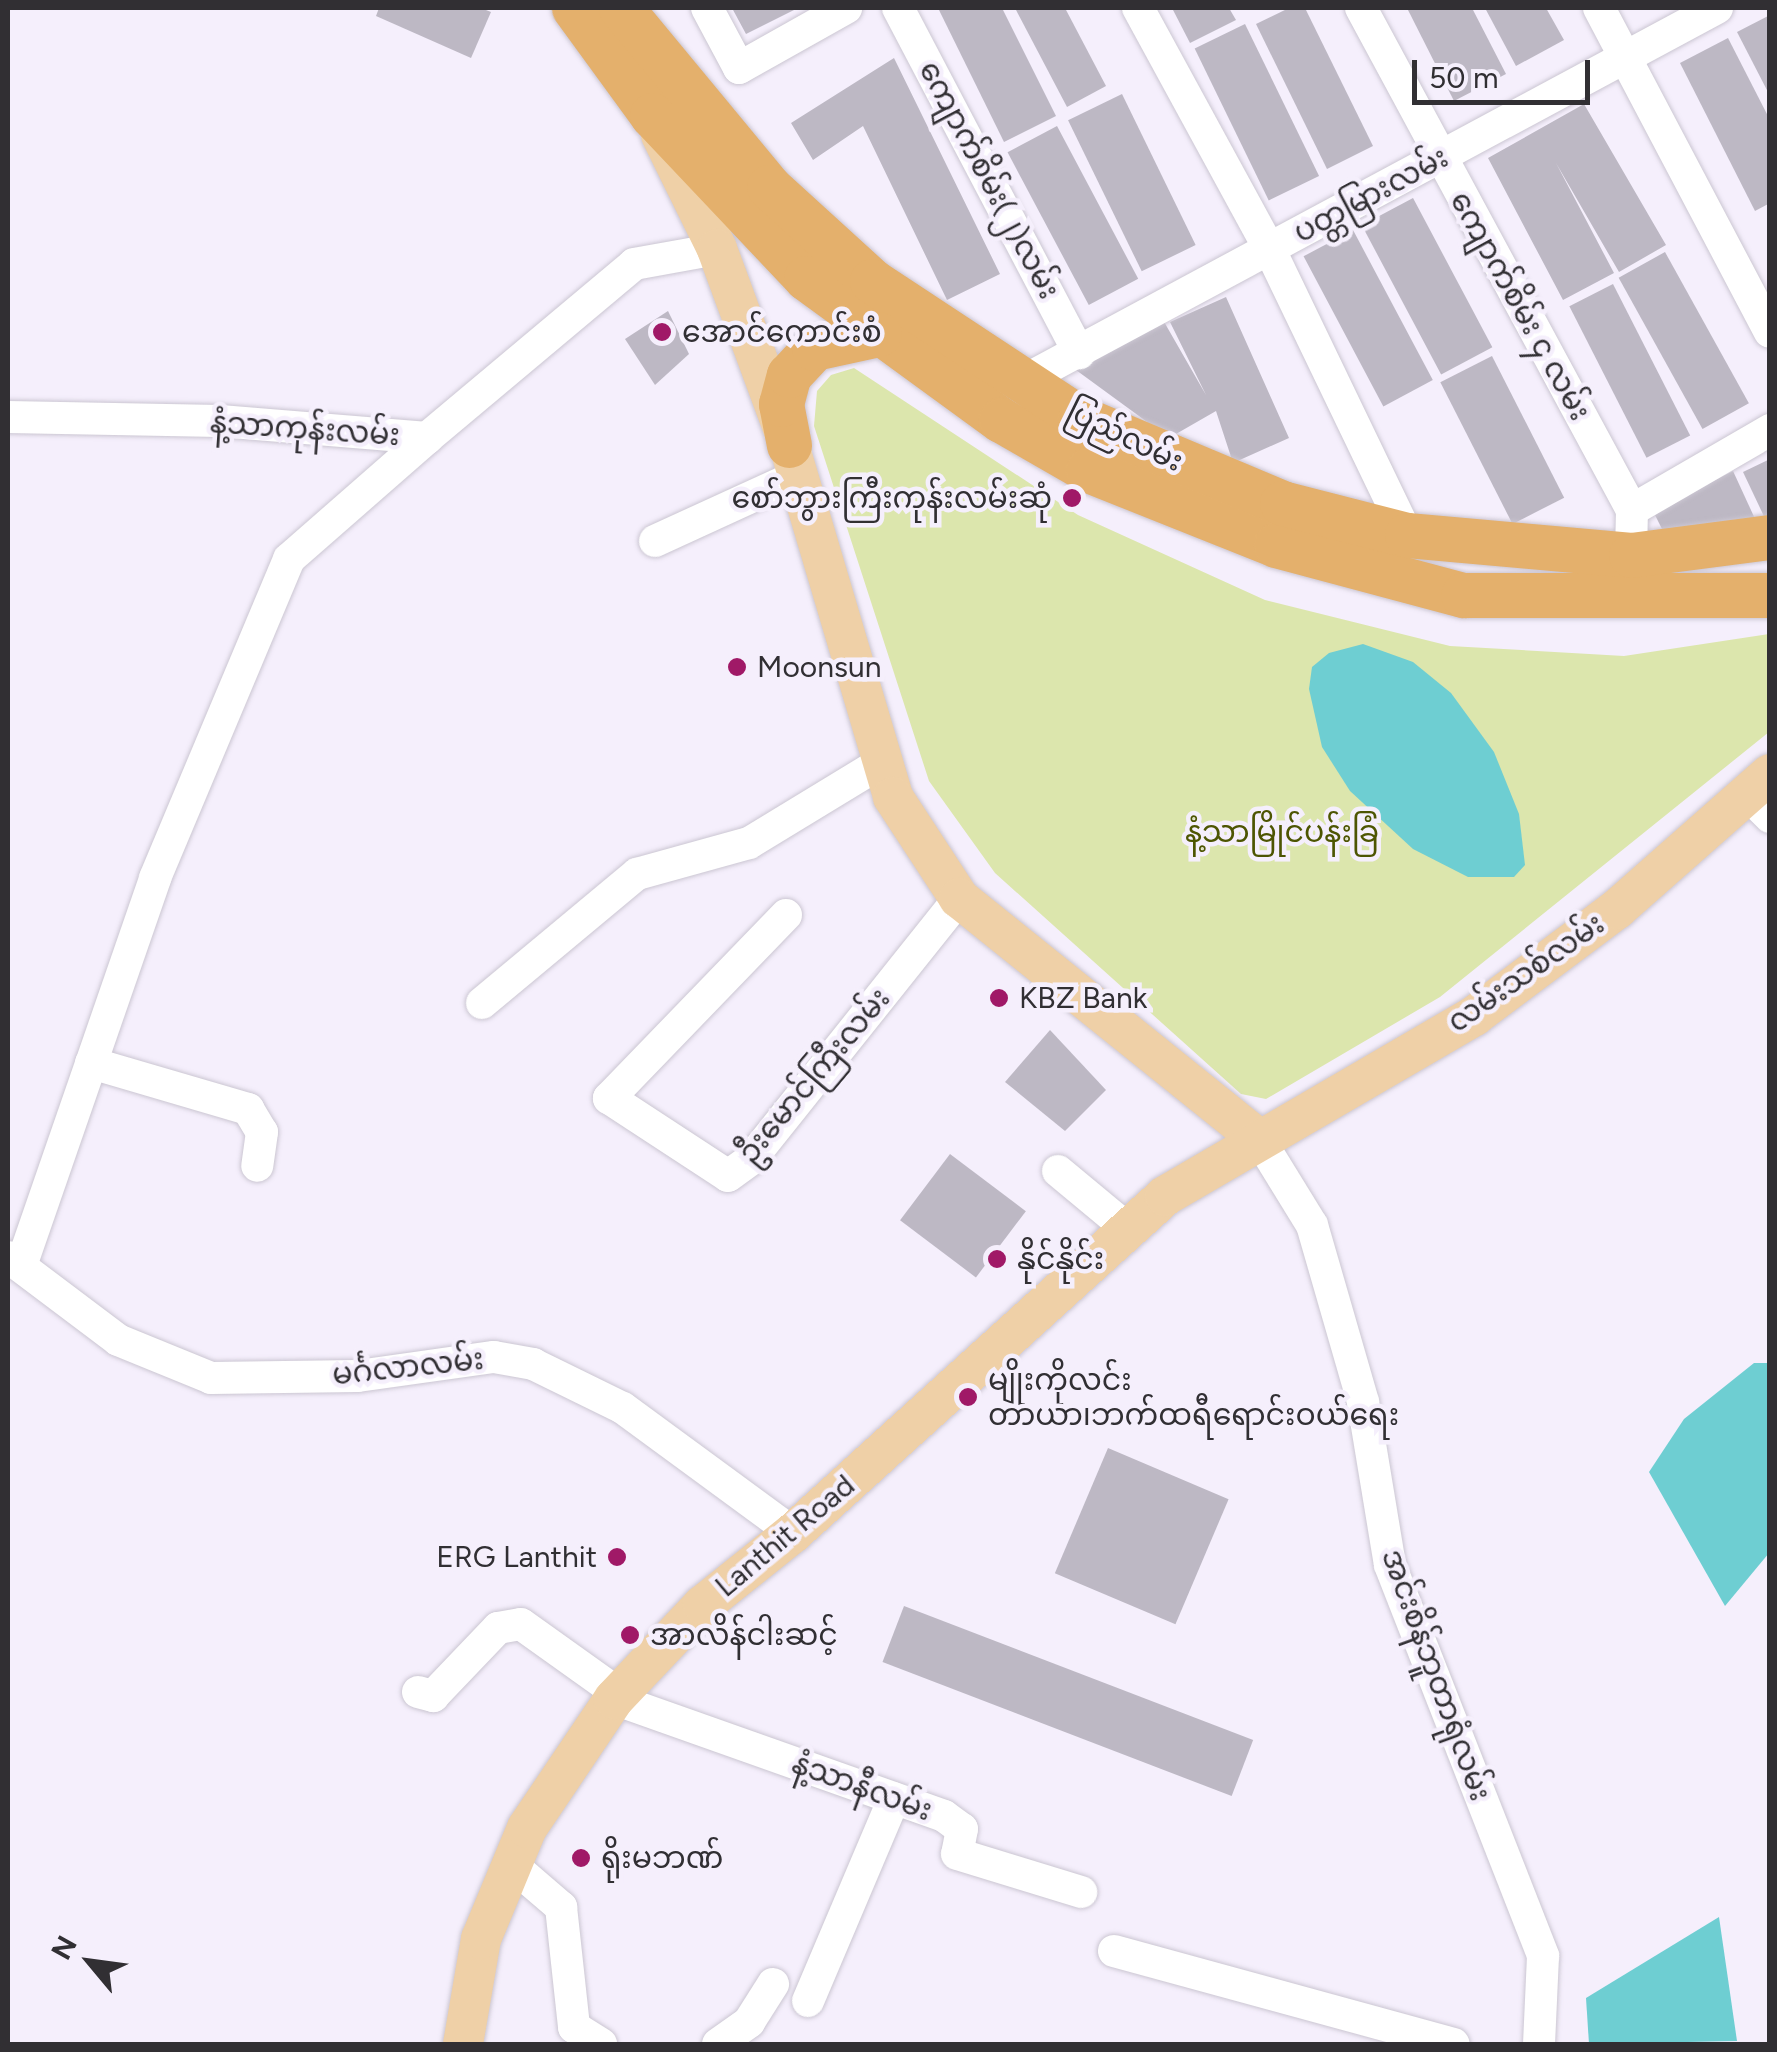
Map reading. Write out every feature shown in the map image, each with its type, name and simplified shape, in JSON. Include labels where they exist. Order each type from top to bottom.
[{"type":"highway","name":"ပြည်လမ်း","points":[[574,8],[735,222],[806,278],[1023,380],[1080,418],[1180,464],[1282,503],[1407,535],[1631,555],[1770,537]]},
{"type":"highway","name":"ပြည်လမ်း","points":[[622,10],[735,222]]},
{"type":"highway","name":"ပြည်လမ်း","points":[[888,318],[1088,470],[1276,546],[1464,595],[1770,595]]},
{"type":"highway","points":[[794,460],[781,404],[789,374],[814,348],[888,318]]},
{"type":"main road","name":"ပြည်လမ်း","points":[[622,10],[652,116]]},
{"type":"main road","points":[[735,222],[794,460],[893,797],[959,898],[1259,1138]]},
{"type":"main road","name":"လမ်းသစ်လမ်း","points":[[1259,1138],[1474,1016],[1763,796]]},
{"type":"main road","name":"Lanthit Road","points":[[462,2044],[481,1938],[527,1828],[616,1696],[702,1604],[793,1533],[1165,1196],[1259,1138]]},
{"type":"street","points":[[708,8],[740,68],[846,8]]},
{"type":"street","name":"ကျောက်စိမ်း(၂)လမ်း","points":[[898,8],[1080,353]]},
{"type":"street","points":[[1138,8],[1270,250],[1407,535]]},
{"type":"street","name":"ကျောက်စိမ်း ၄ လမ်း","points":[[1361,8],[1632,510],[1631,555]]},
{"type":"street","points":[[1598,8],[1770,332]]},
{"type":"street","name":"ပတ္တမြားလမ်း","points":[[1023,380],[1080,353],[1717,8]]},
{"type":"street","name":"နံ့သာကုန်းလမ်း","points":[[8,417],[220,422],[427,438],[634,264],[735,222]]},
{"type":"street","points":[[1632,510],[1770,430]]},
{"type":"street","points":[[14,1260],[91,1063],[154,878],[289,558],[427,438]]},
{"type":"street","points":[[655,540],[794,460]]},
{"type":"street","points":[[482,1003],[637,874],[749,843],[882,762]]},
{"type":"street","name":"ဦးမောင်ကြီးလမ်း","points":[[786,916],[608,1098],[728,1176],[751,1159],[959,898]]},
{"type":"street","points":[[91,1063],[248,1109],[262,1132],[257,1166]]},
{"type":"street","name":"အင်းစိန်ဘူတာရုံလမ်း","points":[[1259,1138],[1312,1226],[1364,1402],[1390,1565],[1543,1956],[1539,2044]]},
{"type":"street","points":[[1058,1171],[1128,1230]]},
{"type":"street","name":"မင်္ဂလာလမ်း","points":[[14,1260],[118,1340],[211,1378],[358,1376],[494,1357],[533,1364],[623,1408],[793,1533]]},
{"type":"street","name":"နံ့သာနီလမ်း","points":[[418,1692],[433,1696],[498,1628],[521,1624],[616,1696],[894,1798],[962,1828],[957,1854],[1082,1892]]},
{"type":"street","points":[[808,2000],[894,1798]]},
{"type":"street","points":[[512,1865],[561,1907],[574,2027],[601,2044]]},
{"type":"street","points":[[1114,1951],[1454,2044]]},
{"type":"street","points":[[718,2044],[749,2022],[773,1984]]},
{"type":"green space","name":"နံ့သာမြိုင်ပန်းခြံ","points":[[854,368],[1078,515],[1265,600],[1450,646],[1624,656],[1769,634],[1769,732],[1440,997],[1266,1099],[1241,1094],[995,873],[929,781],[814,426],[817,391],[831,375]]},
{"type":"water","points":[[1363,644],[1413,662],[1451,693],[1494,752],[1519,814],[1525,865],[1514,877],[1468,877],[1413,849],[1350,791],[1322,747],[1309,689],[1312,667],[1329,653]]},
{"type":"water","points":[[1754,1363],[1769,1363],[1769,1553],[1725,1606],[1649,1472],[1684,1419]]},
{"type":"water","points":[[1719,1917],[1737,2041],[1589,2044],[1586,1998]]},
{"type":"building","points":[[379,8],[481,8],[491,12],[471,58],[376,16]]},
{"type":"building","points":[[732,8],[798,8],[746,34]]},
{"type":"building","points":[[938,8],[1002,8],[1056,116],[1004,142]]},
{"type":"building","points":[[1015,8],[1065,8],[1106,86],[1067,107]]},
{"type":"building","points":[[1172,8],[1229,8],[1236,20],[1190,43]]},
{"type":"building","points":[[1289,8],[1305,8],[1373,146],[1327,169],[1256,24]]},
{"type":"building","points":[[1407,8],[1472,8],[1506,74],[1454,101]]},
{"type":"building","points":[[1485,8],[1546,8],[1564,40],[1516,66]]},
{"type":"building","points":[[1770,15],[1770,96],[1737,32]]},
{"type":"building","points":[[1245,24],[1319,176],[1269,200],[1195,49]]},
{"type":"building","points":[[1728,38],[1770,120],[1770,203],[1755,211],[1680,63]]},
{"type":"building","points":[[894,58],[1000,274],[947,300],[863,126],[813,160],[791,123]]},
{"type":"building","points":[[1122,94],[1196,245],[1142,271],[1068,120]]},
{"type":"building","points":[[1584,104],[1666,245],[1619,272],[1556,163],[1614,273],[1563,300],[1488,158]]},
{"type":"building","points":[[1057,126],[1138,279],[1089,305],[1008,152]]},
{"type":"building","points":[[1413,198],[1492,347],[1441,374],[1362,225]]},
{"type":"building","points":[[1353,230],[1433,380],[1383,406],[1304,256]]},
{"type":"building","points":[[1665,252],[1749,403],[1703,429],[1619,278]]},
{"type":"building","points":[[1613,284],[1690,435],[1647,458],[1569,306]]},
{"type":"building","points":[[1226,297],[1289,438],[1233,463],[1216,411],[1169,438],[1076,370],[1163,320],[1206,395],[1170,322]]},
{"type":"building","points":[[668,311],[689,354],[655,385],[625,339]]},
{"type":"building","points":[[1492,356],[1564,498],[1513,524],[1440,382]]},
{"type":"building","points":[[1770,459],[1770,529],[1743,472]]},
{"type":"building","points":[[1733,471],[1756,521],[1666,537],[1653,511]]},
{"type":"building","points":[[1050,1030],[1106,1090],[1065,1131],[1005,1082]]},
{"type":"building","points":[[950,1154],[1026,1211],[976,1277],[900,1220]]},
{"type":"building","points":[[1108,1448],[1229,1499],[1175,1624],[1055,1573]]},
{"type":"building","points":[[904,1606],[1253,1740],[1232,1796],[882,1662]]},
{"type":"place","name":"အောင်ကောင်းစံ","points":[[662,332]]},
{"type":"place","name":"စော်ဘွားကြီးကုန်းလမ်းဆုံ","points":[[1072,498]]},
{"type":"place","name":"Moonsun","points":[[737,667]]},
{"type":"place","name":"KBZ Bank","points":[[999,998]]},
{"type":"place","name":"နိုင်နိုင်း","points":[[997,1259]]},
{"type":"place","name":"မျိုးကိုလင်း တာယာ၊ဘက်ထရီရောင်းဝယ်ရေး","points":[[968,1397]]},
{"type":"place","name":"ERG Lanthit","points":[[617,1557]]},
{"type":"place","name":"အာလိန်ငါးဆင့်","points":[[630,1635]]},
{"type":"place","name":"ရိုးမဘဏ်","points":[[581,1858]]}]
